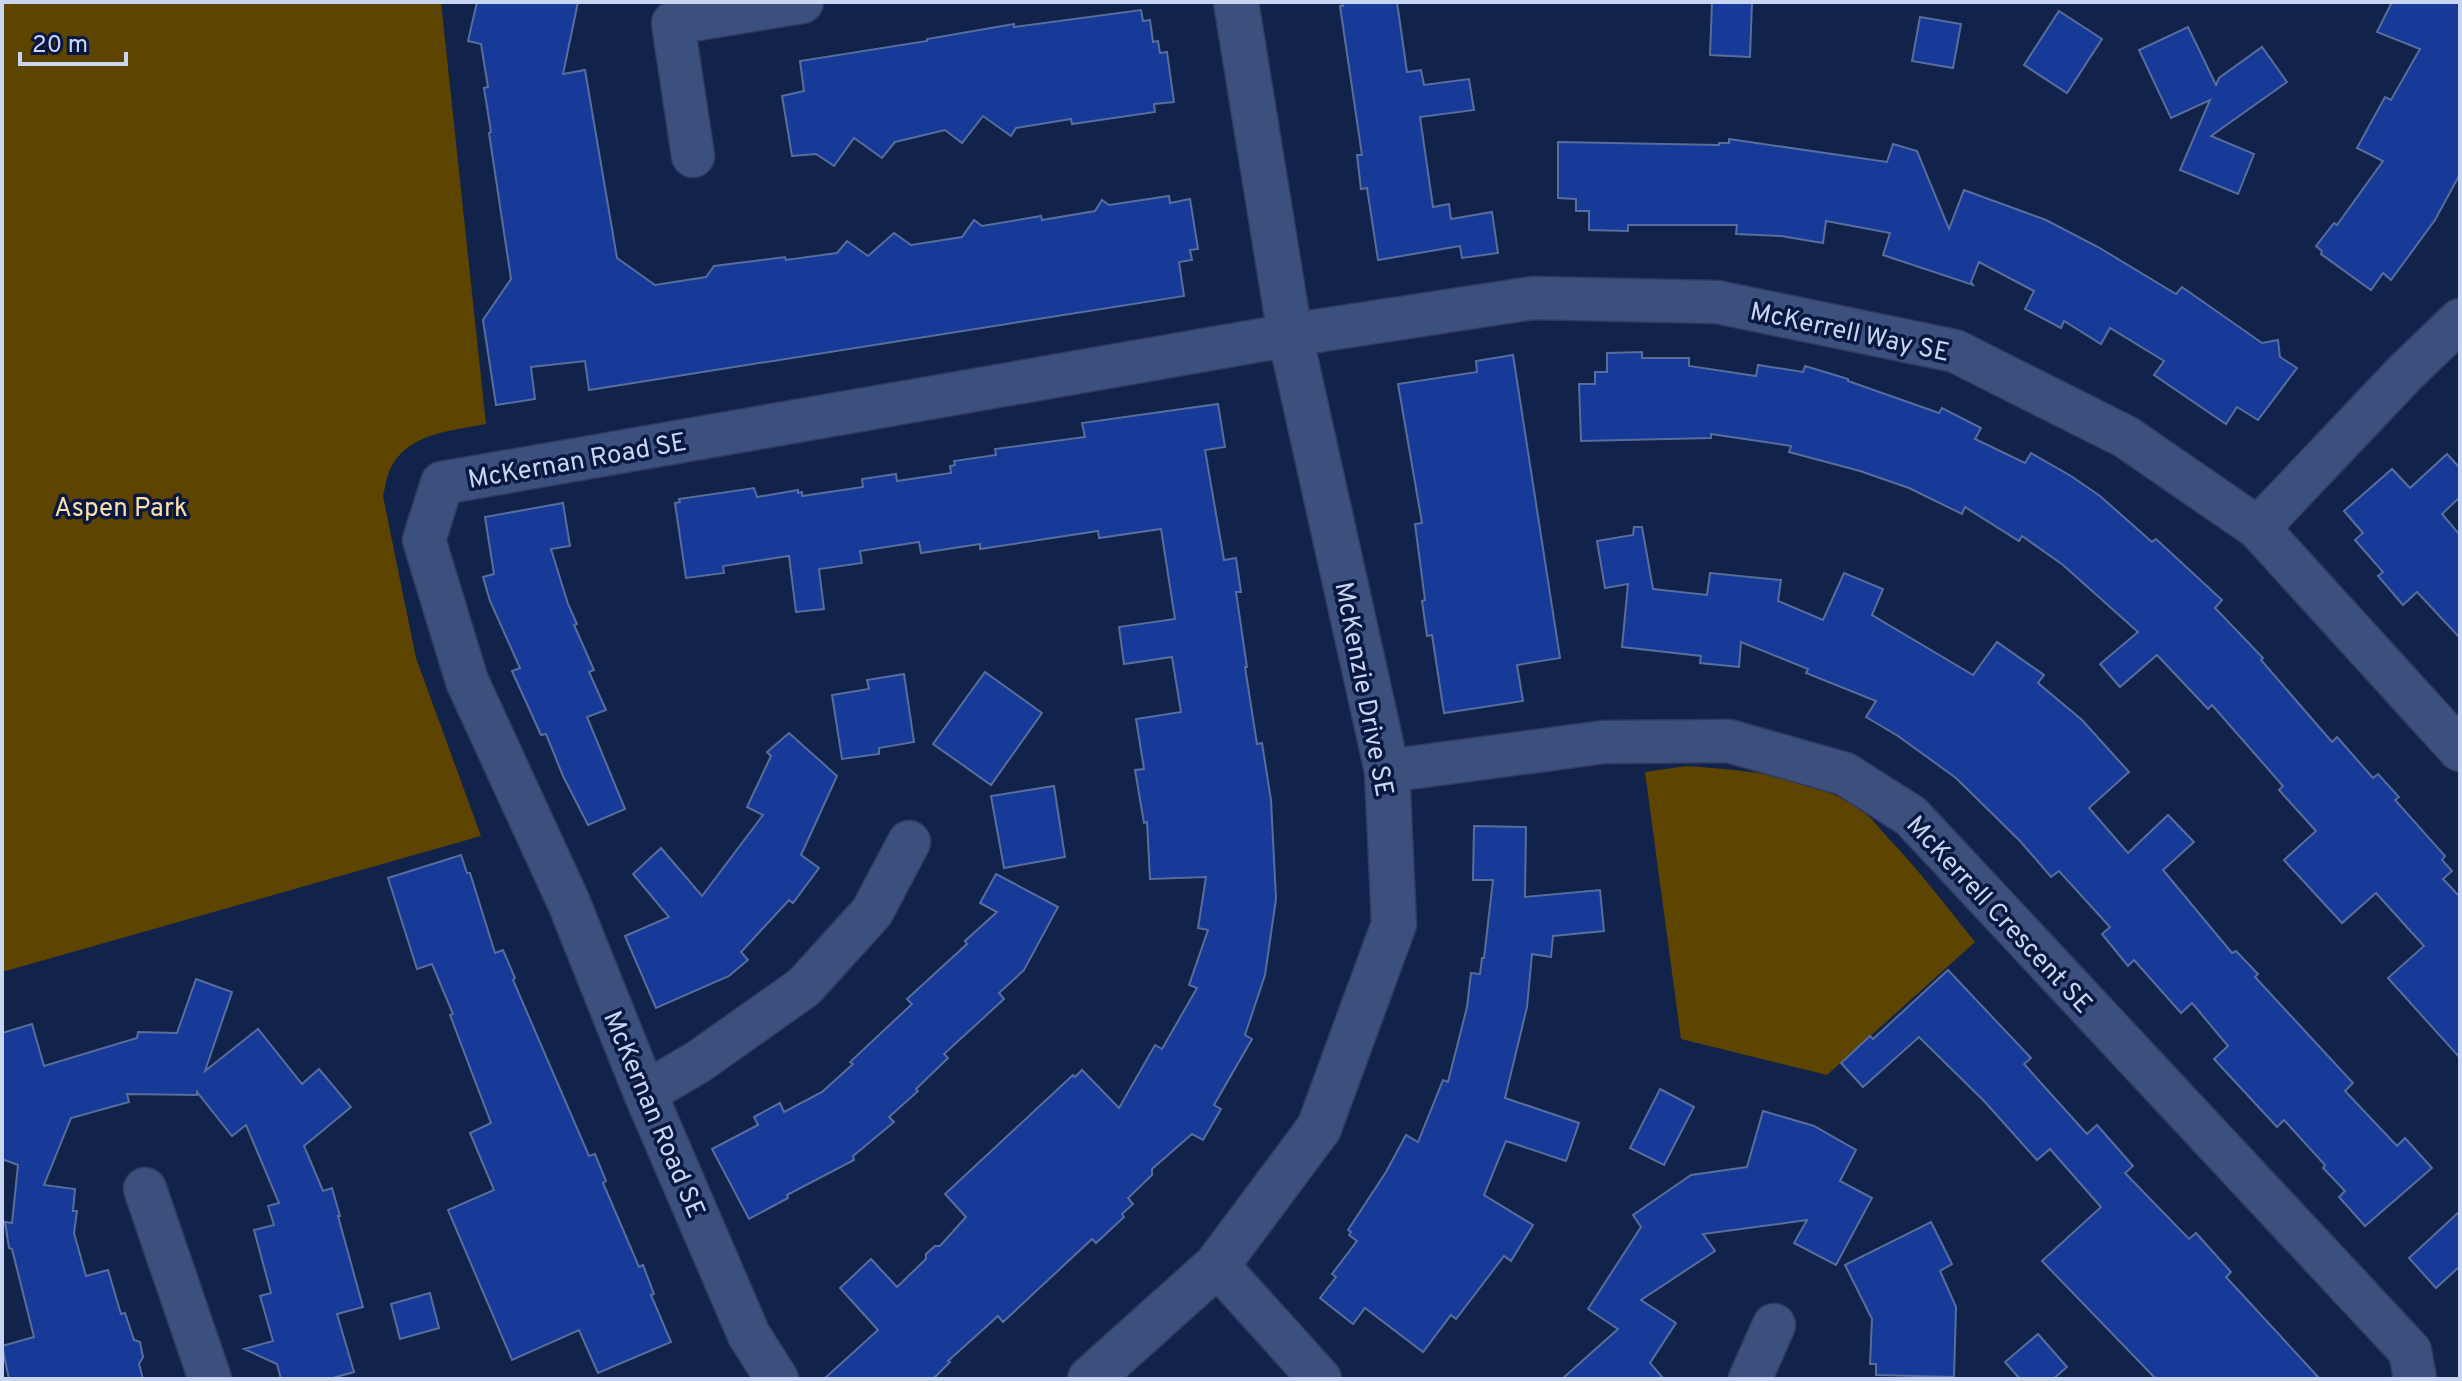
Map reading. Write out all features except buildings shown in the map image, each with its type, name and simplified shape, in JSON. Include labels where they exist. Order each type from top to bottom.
[{"type":"street","points":[[693,156],[673,23],[802,2]]},
{"type":"street","name":"McKenzie Drive SE","points":[[1090,1379],[1217,1265],[1319,1128],[1394,924],[1387,771],[1290,335],[1236,2]]},
{"type":"street","name":"McKerrell Way SE","points":[[1290,335],[1533,298],[1717,302],[1955,351],[2126,437],[2258,528],[2460,750]]},
{"type":"street","points":[[2258,528],[2405,373],[2460,320]]},
{"type":"street","name":"McKernan Road SE","points":[[777,1379],[749,1335],[645,1093],[569,903],[467,681],[424,540],[442,483],[1290,335]]},
{"type":"street","name":"McKerrell Crescent SE","points":[[1387,771],[1604,742],[1729,741],[1845,774],[1911,816],[2410,1351],[2415,1379]]},
{"type":"street","points":[[645,1093],[698,1062],[804,987],[872,912],[909,842]]},
{"type":"street","points":[[145,1189],[210,1379]]},
{"type":"street","points":[[1217,1265],[1320,1379]]},
{"type":"street","points":[[1750,1379],[1774,1325]]},
{"type":"green space","name":"Aspen Park","points":[[2,2],[441,2],[486,424],[430,436],[406,449],[389,472],[383,496],[416,658],[481,836],[2,972]]},
{"type":"green space","points":[[1686,766],[1781,777],[1827,791],[1848,802],[1876,824],[1975,942],[1827,1075],[1681,1039],[1645,772]]}]
